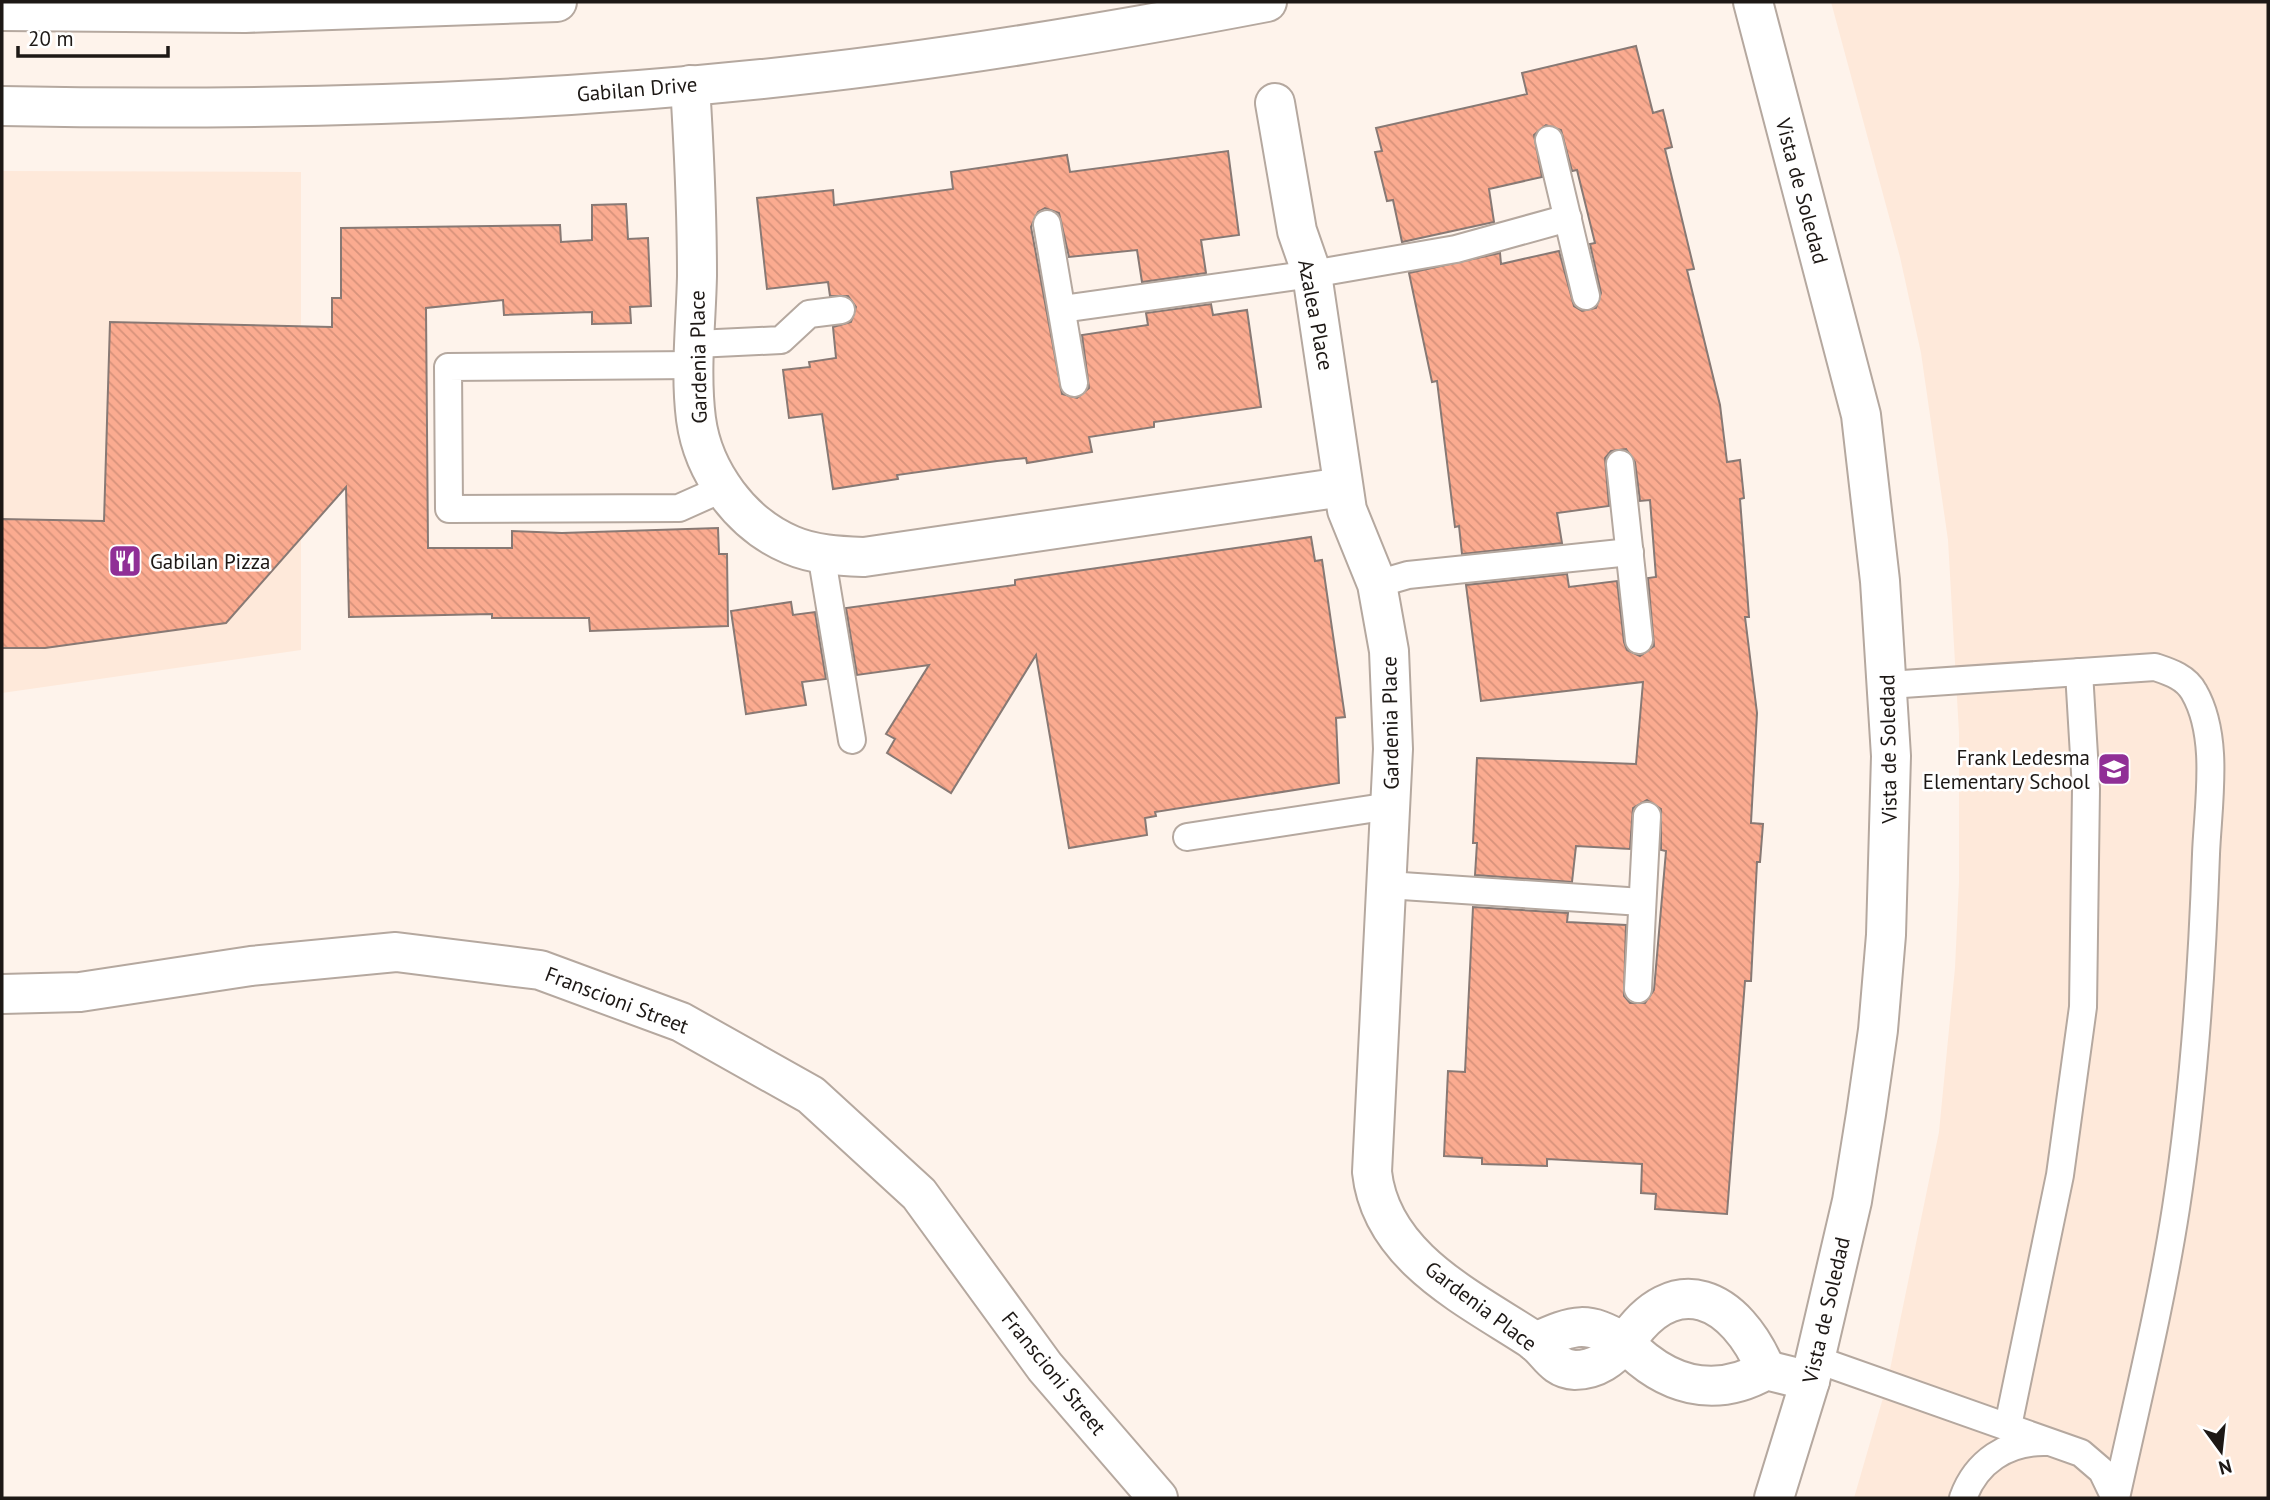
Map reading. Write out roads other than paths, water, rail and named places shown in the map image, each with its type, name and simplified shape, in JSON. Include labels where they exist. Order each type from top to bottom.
[{"type":"street","points":[[2,11],[258,12],[557,2]]},
{"type":"street","name":"Gabilan Drive","points":[[2,106],[238,109],[362,106],[690,85],[975,52],[1134,27],[1267,2]]},
{"type":"street","name":"Vista de Soledad","points":[[1753,2],[1861,415],[1880,581],[1888,685],[1890,839],[1878,1030],[1852,1201],[1812,1370],[1774,1498]]},
{"type":"street","name":"Gardenia Place","points":[[690,85],[696,246],[696,420],[702,444],[724,488],[745,514],[767,533],[792,546],[821,553],[864,557],[1343,486],[1347,510],[1377,584],[1390,651],[1393,696],[1387,885],[1373,1147],[1374,1189],[1397,1235],[1422,1262],[1460,1294],[1535,1342],[1559,1331],[1591,1326],[1625,1343]]},
{"type":"street","name":"Azalea Place","points":[[1275,103],[1297,231],[1312,274],[1343,486]]},
{"type":"street","name":"Franscioni Street","points":[[2,994],[80,992],[251,966],[396,952],[540,970],[681,1022],[811,1095],[919,1194],[1045,1367],[1155,1497]]},
{"type":"street","points":[[1766,1370],[1757,1348],[1738,1323],[1724,1310],[1697,1299],[1684,1298],[1660,1306],[1638,1324],[1625,1343],[1657,1372],[1695,1384],[1736,1383],[1766,1370],[1812,1370]]},
{"type":"lane","points":[[1549,140],[1586,296]]},
{"type":"lane","points":[[1062,309],[1312,274],[1456,249],[1568,218]]},
{"type":"lane","points":[[1047,224],[1074,383]]},
{"type":"lane","points":[[724,488],[679,508],[449,509],[448,367],[695,355],[781,340],[810,314],[841,310]]},
{"type":"lane","points":[[1620,464],[1639,640]]},
{"type":"lane","points":[[1377,584],[1408,575],[1630,552]]},
{"type":"lane","points":[[821,553],[852,740]]},
{"type":"lane","points":[[1888,685],[2155,667],[2177,674],[2194,690],[2207,739],[2205,891],[2186,1132],[2161,1295],[2115,1498]]},
{"type":"lane","points":[[2008,1426],[2057,1187],[2083,1007],[2087,869],[2084,734],[2079,672]]},
{"type":"lane","points":[[1187,837],[1390,806]]},
{"type":"lane","points":[[1638,989],[1647,816]]},
{"type":"lane","points":[[1387,885],[1642,902]]},
{"type":"lane","points":[[1812,1370],[2008,1426],[2081,1453],[2102,1471],[2115,1498]]},
{"type":"lane","points":[[1963,1498],[1969,1481],[1985,1462],[2006,1448],[2030,1442],[2055,1443]]},
{"type":"place","name":"Gabilan Pizza","points":[[125,561]]},
{"type":"place","name":"Frank Ledesma Elementary School","points":[[2114,769]]}]
